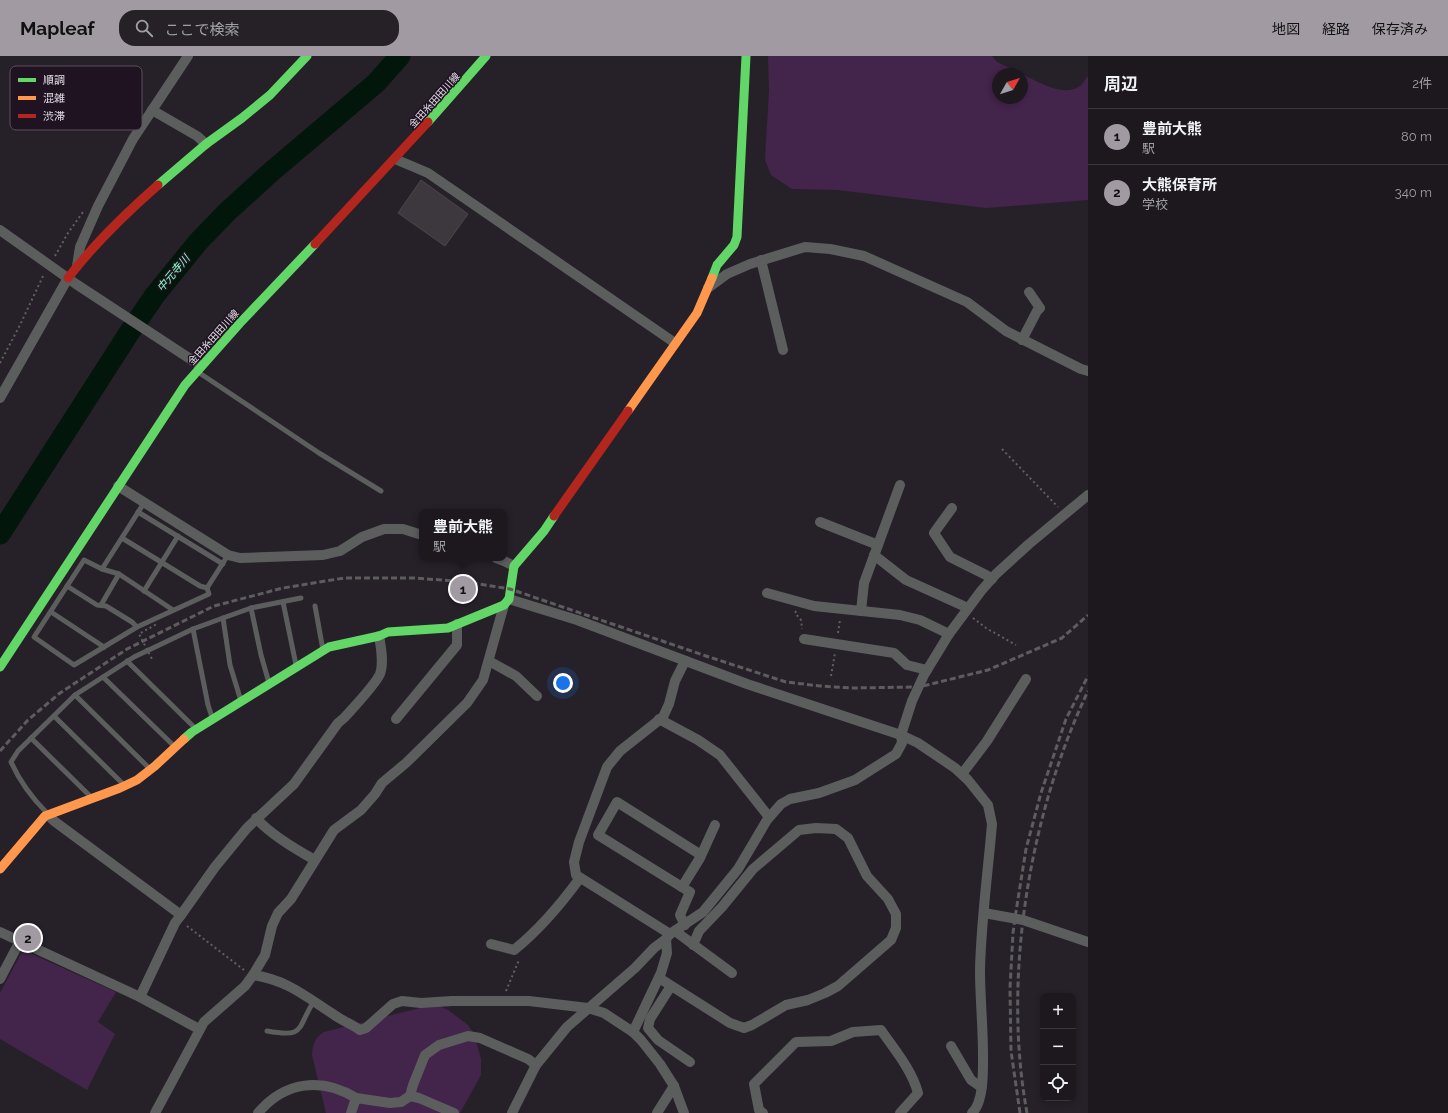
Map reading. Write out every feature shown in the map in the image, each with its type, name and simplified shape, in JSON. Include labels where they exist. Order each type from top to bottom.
[{"type":"street","points":[[142,125],[188,56]]},
{"type":"street","points":[[77,266],[125,214],[206,144],[270,96],[307,56]]},
{"type":"street","name":"金田糸田田川線","points":[[0,667],[197,366],[240,323],[395,159],[486,56]]},
{"type":"street","points":[[155,1113],[204,1022],[245,986],[253,975],[265,954],[272,926],[278,913],[291,899],[334,830],[361,810],[375,794],[382,783],[406,763],[467,702],[483,680],[506,602],[514,566],[544,531],[696,313],[717,265],[734,245],[737,237],[746,56]]},
{"type":"street","points":[[152,110],[197,136],[206,144]]},
{"type":"street","points":[[0,398],[72,281],[77,266],[80,247],[98,206],[139,130]]},
{"type":"street","points":[[395,159],[428,172],[675,343]]},
{"type":"street","points":[[0,230],[197,366]]},
{"type":"street","points":[[708,288],[727,274],[750,264],[805,247],[830,249],[864,256],[967,302],[1006,331],[1081,369],[1088,371]]},
{"type":"street","points":[[761,260],[783,350]]},
{"type":"street","points":[[1022,340],[1040,308],[1029,292]]},
{"type":"street","points":[[861,611],[864,583],[900,485]]},
{"type":"street","points":[[118,486],[228,555],[240,558],[323,554],[340,551],[362,537],[384,529],[403,529],[419,534]]},
{"type":"street","points":[[512,1113],[536,1065],[567,1027],[635,968],[654,948],[703,912],[738,869],[770,817],[781,804],[790,799],[819,793],[855,780],[896,754],[902,743],[901,735],[912,701],[927,670],[949,634],[981,591],[992,579],[1028,544],[1088,495]]},
{"type":"street","points":[[952,508],[934,533],[950,557],[992,579]]},
{"type":"street","points":[[820,522],[878,545]]},
{"type":"street","points":[[874,555],[906,580],[967,610]]},
{"type":"street","points":[[506,561],[514,566]]},
{"type":"street","points":[[767,593],[814,606],[900,615],[920,620],[949,634]]},
{"type":"street","points":[[0,869],[44,816],[137,780],[196,729],[323,651],[329,648],[379,636],[388,632],[448,628],[506,602],[577,620],[747,684],[901,735],[918,743],[962,774],[988,805],[992,824],[980,970],[983,1040],[981,1087],[976,1109],[972,1113]]},
{"type":"street","points":[[396,718],[457,645],[458,624]]},
{"type":"street","points":[[140,997],[179,917],[220,862],[246,828],[294,784],[338,723],[376,681],[380,673],[381,666],[379,636]]},
{"type":"street","points":[[804,639],[894,653],[907,665],[927,670]]},
{"type":"street","points":[[489,661],[516,676],[537,696]]},
{"type":"street","points":[[685,661],[675,681],[669,704],[663,717],[620,751],[608,767],[579,842],[574,862],[576,875],[580,878],[670,935],[693,945],[732,973]]},
{"type":"street","points":[[962,774],[987,741],[1026,679]]},
{"type":"street","points":[[660,719],[698,740],[720,755],[770,817]]},
{"type":"street","points":[[685,924],[680,915],[690,892],[598,835],[617,802],[702,855]]},
{"type":"street","points":[[48,815],[179,917]]},
{"type":"street","points":[[256,818],[294,849],[315,860]]},
{"type":"street","points":[[682,887],[702,855],[715,825]]},
{"type":"street","points":[[659,978],[730,1023],[744,1028],[752,1025],[786,1005],[808,1000],[838,986],[891,940],[896,928],[896,914],[888,899],[867,876],[848,838],[836,829],[816,828],[799,830],[752,869],[722,907],[700,931],[693,945]]},
{"type":"street","points":[[491,944],[514,950],[520,946],[568,894],[580,878]]},
{"type":"street","points":[[984,913],[1023,920],[1088,942]]},
{"type":"street","points":[[0,932],[140,997],[199,1030]]},
{"type":"street","points":[[633,1032],[659,978],[667,953],[670,935]]},
{"type":"street","points":[[0,979],[20,941]]},
{"type":"street","points":[[253,975],[264,976],[290,986],[360,1030],[366,1028],[393,1004],[402,1001],[421,1003],[452,1001],[529,1001],[588,1008],[604,1013],[633,1032],[660,1064],[674,1086],[684,1113]]},
{"type":"street","points":[[671,986],[650,1019],[648,1028],[658,1040],[690,1062]]},
{"type":"street","points":[[763,1113],[759,1110],[754,1084],[796,1042],[831,1041],[853,1032],[881,1030],[909,1071],[918,1092],[900,1113]]},
{"type":"street","points":[[258,1113],[264,1106],[279,1095],[293,1088],[309,1084],[325,1085],[347,1092],[356,1098],[390,1104],[401,1102],[410,1096],[412,1085],[425,1054],[439,1045],[468,1036],[480,1038],[528,1059],[536,1065]]},
{"type":"street","points":[[951,1046],[971,1080],[981,1087]]},
{"type":"street","points":[[657,1113],[674,1086]]},
{"type":"street","points":[[410,1096],[433,1109],[454,1113]]},
{"type":"street","points":[[350,1113],[356,1098]]},
{"type":"lane","points":[[197,366],[319,453],[381,491]]},
{"type":"lane","points":[[102,569],[144,503]]},
{"type":"lane","points":[[138,512],[223,564]]},
{"type":"lane","points":[[144,591],[178,536]]},
{"type":"lane","points":[[122,538],[200,586],[207,588]]},
{"type":"lane","points":[[207,588],[228,555]]},
{"type":"lane","points":[[173,610],[119,574],[102,569],[84,560],[34,637],[74,666],[137,627],[209,594],[207,588]]},
{"type":"lane","points":[[101,605],[119,574]]},
{"type":"lane","points":[[67,586],[98,605],[106,606],[132,622],[137,627]]},
{"type":"lane","points":[[48,815],[33,799],[10,762],[18,751],[75,695],[127,661],[193,629],[251,608],[301,598]]},
{"type":"lane","points":[[283,602],[296,668]]},
{"type":"lane","points":[[314,606],[323,651]]},
{"type":"lane","points":[[251,608],[269,684]]},
{"type":"lane","points":[[51,612],[104,647]]},
{"type":"lane","points":[[223,618],[230,665],[241,702]]},
{"type":"lane","points":[[193,629],[208,705],[213,719]]},
{"type":"lane","points":[[127,661],[196,729]]},
{"type":"lane","points":[[102,677],[175,747]]},
{"type":"lane","points":[[75,695],[150,770]]},
{"type":"lane","points":[[54,716],[124,786]]},
{"type":"lane","points":[[31,738],[93,798]]},
{"type":"lane","points":[[267,1031],[283,1034],[295,1033],[300,1029],[307,1011],[314,1001]]},
{"type":"path","points":[[0,363],[44,274]]},
{"type":"path","points":[[1002,449],[1065,514]]},
{"type":"path","points":[[797,602],[795,613],[801,620],[804,639]]},
{"type":"path","points":[[831,676],[837,644],[841,609]]},
{"type":"path","points":[[967,610],[986,628],[1016,644]]},
{"type":"path","points":[[152,620],[155,625],[139,634],[152,659]]},
{"type":"path","points":[[179,917],[253,975]]},
{"type":"path","points":[[501,1001],[522,953],[520,946]]},
{"type":"shaded area","points":[[768,56],[992,56],[997,62],[1010,68],[992,68],[992,104],[1028,104],[1028,77],[1050,87],[1066,90],[1080,86],[1088,76],[1088,200],[986,208],[837,190],[792,189],[771,175],[765,160],[769,90]]},
{"type":"shaded area","points":[[23,950],[116,992],[98,1022],[115,1034],[87,1090],[0,1039],[0,993]]},
{"type":"shaded area","points":[[428,1006],[439,1006],[448,1010],[468,1025],[474,1034],[481,1059],[481,1075],[460,1113],[326,1113],[312,1055],[313,1045],[318,1036],[324,1032]]},
{"type":"building","points":[[421,180],[468,214],[445,246],[398,213]]},
{"type":"waterway","name":"中元寺川","points":[[0,534],[129,333],[155,295],[198,242],[227,212],[271,172],[376,83],[400,56]]},
{"type":"railway","points":[[0,751],[28,720],[60,693],[127,649],[214,606],[283,588],[344,578],[415,578],[467,582],[510,589],[786,682],[851,688],[919,687],[988,670],[1062,638],[1088,615]]},
{"type":"railway","points":[[1020,1113],[1011,1051],[1010,988],[1015,918],[1026,849],[1041,793],[1066,719],[1088,676]]},
{"type":"railway","points":[[1027,1113],[1020,1061],[1018,1008],[1020,953],[1026,898],[1036,843],[1050,790],[1067,739],[1088,691]]},
{"type":"traffic: fast","points":[[158,185],[206,144],[242,118],[270,95],[307,56]]},
{"type":"traffic: fast","points":[[428,122],[486,56]]},
{"type":"traffic: fast","points":[[712,278],[717,265],[734,245],[737,237],[746,56]]},
{"type":"traffic: fast","points":[[0,667],[185,385],[240,323],[315,244]]},
{"type":"traffic: fast","points":[[184,739],[192,732],[329,647],[379,636],[388,632],[448,628],[504,605],[509,599],[514,566],[544,531],[554,516]]},
{"type":"traffic: slow","points":[[628,411],[697,313],[712,278]]},
{"type":"traffic: slow","points":[[0,869],[45,816],[120,788],[137,780],[155,766],[184,739]]},
{"type":"traffic: jam","points":[[315,244],[428,122]]},
{"type":"traffic: jam","points":[[68,278],[88,253],[110,230],[158,185]]},
{"type":"traffic: jam","points":[[554,516],[628,411]]},
{"type":"place","name":"豊前大熊","points":[[463,589]]},
{"type":"place","name":"大熊保育所","points":[[28,938]]}]
